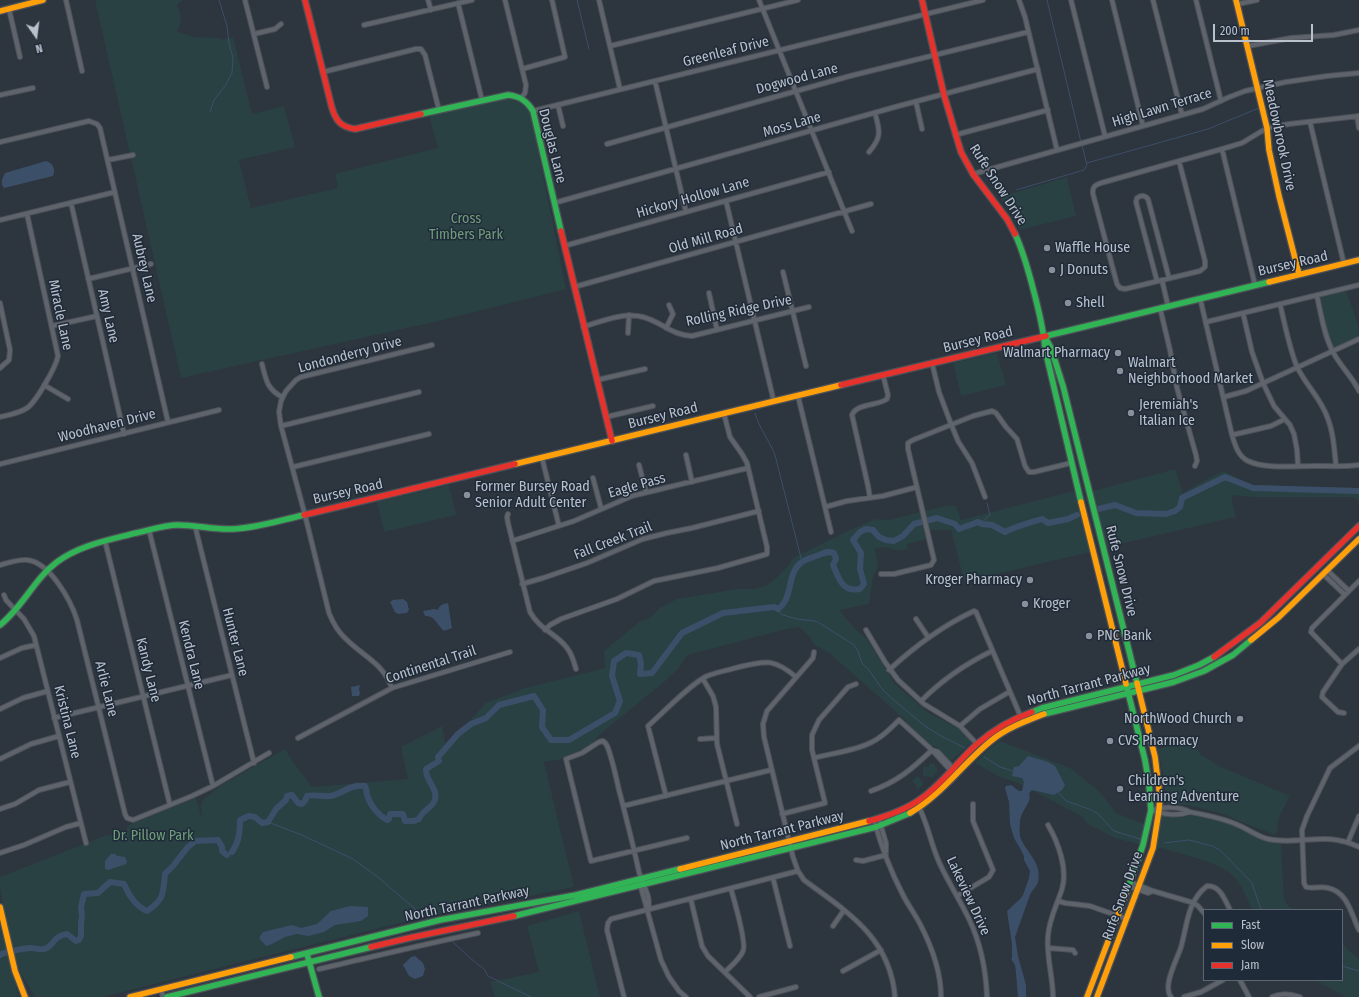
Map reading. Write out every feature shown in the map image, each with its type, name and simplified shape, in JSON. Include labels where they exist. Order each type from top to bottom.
[{"type":"main road","points":[[0,11],[27,2],[43,0]]},
{"type":"main road","name":"Douglas Lane","points":[[305,0],[335,118],[347,128],[360,128],[508,95],[521,98],[533,111],[583,327],[612,441]]},
{"type":"main road","name":"Rufe Snow Drive","points":[[922,0],[944,95],[961,152],[973,174],[1007,218],[1017,237],[1027,263],[1071,462],[1150,784],[1151,810],[1141,853],[1087,997]]},
{"type":"main road","name":"Meadowbrook Drive","points":[[1237,2],[1267,128],[1269,150],[1279,196],[1299,274]]},
{"type":"main road","name":"Bursey Road","points":[[0,626],[16,611],[46,571],[76,550],[105,541],[167,526],[195,526],[218,529],[262,525],[1359,260]]},
{"type":"main road","name":"Rufe Snow Drive","points":[[1044,335],[1051,348],[1071,416],[1155,757],[1159,782],[1159,810],[1153,848],[1097,997]]},
{"type":"main road","points":[[1061,418],[1071,416]]},
{"type":"main road","name":"North Tarrant Parkway","points":[[167,997],[480,922],[535,912],[878,827],[902,817],[931,799],[977,744],[1002,726],[1021,719],[1042,708],[1174,675],[1199,665],[1227,648],[1253,628],[1283,601],[1359,526]]},
{"type":"main road","name":"North Tarrant Parkway","points":[[130,997],[440,920],[576,895],[876,820],[896,813],[914,804],[955,772],[992,740],[1021,719],[1174,682],[1204,671],[1233,655],[1280,617],[1359,539]]},
{"type":"main road","points":[[1095,559],[1106,556]]},
{"type":"main road","points":[[1109,615],[1119,612]]},
{"type":"main road","points":[[1253,628],[1259,635]]},
{"type":"main road","points":[[1076,699],[1077,705]]},
{"type":"main road","points":[[0,907],[15,971],[25,997]]},
{"type":"main road","points":[[308,954],[319,997]]},
{"type":"main road","points":[[1097,971],[1106,974]]},
{"type":"main road","points":[[228,972],[230,982]]},
{"type":"street","points":[[66,0],[82,71]]},
{"type":"street","points":[[245,0],[267,87]]},
{"type":"street","points":[[428,0],[431,10]]},
{"type":"street","points":[[364,25],[472,0]]},
{"type":"street","points":[[505,0],[526,89],[521,98]]},
{"type":"street","points":[[522,69],[564,58],[565,54],[552,0]]},
{"type":"street","points":[[601,0],[620,89]]},
{"type":"street","points":[[759,0],[852,231]]},
{"type":"street","points":[[610,46],[798,0]]},
{"type":"street","name":"Greenleaf Drive","points":[[533,111],[983,0]]},
{"type":"street","points":[[1019,0],[1038,69],[1057,150]]},
{"type":"street","points":[[1072,0],[1105,136]]},
{"type":"street","points":[[1112,0],[1143,126]]},
{"type":"street","points":[[1153,0],[1182,115]]},
{"type":"street","points":[[1196,0],[1220,101]]},
{"type":"street","points":[[1237,2],[1257,0]]},
{"type":"street","points":[[458,3],[482,100]]},
{"type":"street","points":[[9,9],[20,57]]},
{"type":"street","points":[[254,34],[275,29],[281,24]]},
{"type":"street","points":[[1248,46],[1291,38],[1359,30]]},
{"type":"street","name":"Dogwood Lane","points":[[607,144],[796,91],[1028,32]]},
{"type":"street","points":[[323,72],[416,49],[421,50],[425,55],[439,110]]},
{"type":"street","name":"Moss Lane","points":[[554,203],[1038,69]]},
{"type":"street","name":"High Lawn Terrace","points":[[973,174],[1203,109],[1245,91],[1286,82],[1328,76],[1359,74]]},
{"type":"street","points":[[655,81],[686,212]]},
{"type":"street","points":[[0,95],[32,88]]},
{"type":"street","points":[[916,102],[922,129]]},
{"type":"street","points":[[558,105],[563,126]]},
{"type":"street","points":[[955,135],[1048,110]]},
{"type":"street","points":[[869,152],[877,142],[880,134],[875,113]]},
{"type":"street","points":[[1179,161],[1205,261],[1205,267],[1200,271],[1125,289],[1120,288],[1117,284],[1093,194],[1093,188],[1101,183],[1242,143],[1267,128],[1358,116],[1359,128]]},
{"type":"street","name":"Aubrey Lane","points":[[0,142],[89,120],[100,128],[168,422]]},
{"type":"street","points":[[1310,122],[1344,264]]},
{"type":"street","points":[[1222,149],[1255,285]]},
{"type":"street","points":[[108,160],[133,155]]},
{"type":"street","name":"Hickory Hollow Lane","points":[[564,246],[829,172]]},
{"type":"street","points":[[0,220],[115,192]]},
{"type":"street","points":[[1157,281],[1136,202],[1137,198],[1140,196],[1145,196],[1148,199],[1169,278]]},
{"type":"street","points":[[726,201],[774,402]]},
{"type":"street","name":"Amy Lane","points":[[71,203],[124,434]]},
{"type":"street","name":"Old Mill Road","points":[[574,287],[871,204]]},
{"type":"street","name":"Miracle Lane","points":[[0,417],[26,409],[34,402],[55,367],[58,356],[27,214]]},
{"type":"street","points":[[88,279],[151,264]]},
{"type":"street","points":[[783,272],[806,366]]},
{"type":"street","points":[[1162,280],[1168,306]]},
{"type":"street","points":[[1206,322],[1359,285]]},
{"type":"street","points":[[709,294],[717,330]]},
{"type":"street","points":[[1316,296],[1328,343],[1332,352],[1349,374],[1359,391]]},
{"type":"street","points":[[1200,298],[1232,435],[1238,451],[1248,461],[1261,464],[1298,466],[1359,465]]},
{"type":"street","points":[[0,303],[10,350],[9,360],[0,368]]},
{"type":"street","points":[[666,328],[673,314],[669,304]]},
{"type":"street","points":[[1280,304],[1293,356],[1298,368],[1322,405],[1329,420],[1334,439],[1336,466]]},
{"type":"street","name":"Rolling Ridge Drive","points":[[583,327],[618,317],[643,317],[675,333],[685,336],[692,336],[810,307]]},
{"type":"street","points":[[1160,308],[1176,384],[1196,454],[1197,461],[1195,466]]},
{"type":"street","points":[[1243,313],[1252,352],[1262,383],[1274,406],[1292,428],[1295,436],[1298,466]]},
{"type":"street","points":[[52,326],[97,316]]},
{"type":"street","points":[[628,316],[628,333]]},
{"type":"street","points":[[1224,397],[1246,391],[1359,339]]},
{"type":"street","name":"Londonderry Drive","points":[[282,397],[290,386],[301,377],[432,345]]},
{"type":"street","points":[[932,363],[939,392],[951,424],[958,441],[972,463],[985,497]]},
{"type":"street","points":[[262,364],[271,390],[282,397],[279,412],[281,426],[293,467],[326,605],[332,620],[347,640],[378,665],[392,688]]},
{"type":"street","points":[[597,380],[645,369]]},
{"type":"street","points":[[870,498],[852,413],[856,409],[883,402],[887,399],[888,395],[883,375]]},
{"type":"street","points":[[44,385],[68,399]]},
{"type":"street","points":[[281,426],[419,392]]},
{"type":"street","points":[[798,396],[831,532]]},
{"type":"street","points":[[606,417],[653,406]]},
{"type":"street","name":"Woodhaven Drive","points":[[0,464],[219,410]]},
{"type":"street","points":[[881,574],[894,574],[927,566],[933,563],[934,558],[908,450],[908,443],[913,440],[951,424],[989,411],[994,412],[1017,439],[1025,466],[1029,472],[1071,462]]},
{"type":"street","points":[[545,630],[550,625],[561,619],[617,599],[654,581],[718,568],[767,554],[767,547],[748,468],[742,454],[730,437],[724,414]]},
{"type":"street","points":[[1232,435],[1271,426],[1285,419]]},
{"type":"street","points":[[293,467],[429,434]]},
{"type":"street","points":[[686,455],[692,482]]},
{"type":"street","points":[[542,458],[559,526]]},
{"type":"street","points":[[639,465],[646,492]]},
{"type":"street","name":"Eagle Pass","points":[[512,541],[574,521],[601,508],[632,496],[748,468]]},
{"type":"street","points":[[593,478],[601,508]]},
{"type":"street","points":[[825,506],[917,488]]},
{"type":"street","name":"Fall Creek Trail","points":[[522,584],[587,563],[643,539],[759,511]]},
{"type":"street","points":[[508,514],[507,517],[512,541],[530,612],[545,630],[569,649],[576,669]]},
{"type":"street","name":"Hunter Lane","points":[[195,526],[254,763]]},
{"type":"street","name":"Kendra Lane","points":[[149,530],[212,786]]},
{"type":"street","name":"Kandy Lane","points":[[105,541],[170,805]]},
{"type":"street","name":"Arlie Lane","points":[[0,565],[28,560],[39,565],[46,571],[66,593],[74,612],[125,814],[132,820],[170,805]]},
{"type":"street","points":[[1325,572],[1349,592]]},
{"type":"street","points":[[1325,572],[1345,595]]},
{"type":"street","points":[[1342,664],[1311,632],[1312,628],[1359,582]]},
{"type":"street","name":"Kristina Lane","points":[[4,595],[6,600],[30,630],[36,645],[86,843]]},
{"type":"street","points":[[889,670],[928,637],[950,623],[974,611],[976,612],[1021,719]]},
{"type":"street","points":[[916,619],[928,637]]},
{"type":"street","points":[[866,630],[889,670],[898,680],[934,711],[960,726],[977,744]]},
{"type":"street","points":[[0,658],[22,648],[36,645]]},
{"type":"street","points":[[1344,713],[1338,712],[1322,697],[1323,692],[1342,664],[1359,649]]},
{"type":"street","points":[[921,701],[953,673],[992,651]]},
{"type":"street","name":"Continental Trail","points":[[298,738],[392,688],[510,652]]},
{"type":"street","points":[[814,652],[813,658],[767,711],[764,720],[764,737],[771,770],[789,842],[798,871],[804,880],[844,910],[875,940],[881,950],[890,975],[894,997]]},
{"type":"street","points":[[666,796],[648,726],[687,691],[703,679],[718,673],[763,662],[779,665],[796,678]]},
{"type":"street","points":[[54,718],[232,675]]},
{"type":"street","points":[[703,679],[713,696],[716,707],[716,738],[737,824]]},
{"type":"street","points":[[782,814],[825,803],[814,758],[812,742],[816,725],[848,687],[856,684]]},
{"type":"street","points":[[0,708],[23,698],[48,691]]},
{"type":"street","points":[[960,726],[980,709],[1009,692]]},
{"type":"street","points":[[814,758],[856,748],[872,742],[882,736],[900,720],[932,750],[938,752],[955,772]]},
{"type":"street","points":[[0,759],[31,744],[59,736]]},
{"type":"street","points":[[700,739],[716,738]]},
{"type":"street","points":[[686,997],[679,991],[669,977],[661,960],[648,910],[649,902],[642,885],[641,879],[634,851],[610,753],[606,743],[603,741],[599,742],[582,753],[566,759],[591,861],[634,851],[687,838]]},
{"type":"street","points":[[1359,746],[1334,764],[1327,773],[1302,830],[1304,883],[1306,886],[1332,889],[1341,895],[1348,905],[1359,930]]},
{"type":"street","points":[[871,791],[904,775],[932,750]]},
{"type":"street","points":[[170,805],[212,786],[270,753]]},
{"type":"street","points":[[623,806],[771,770]]},
{"type":"street","points":[[0,809],[14,804],[39,790],[70,782]]},
{"type":"street","points":[[957,896],[989,877],[993,870],[973,821],[973,804]]},
{"type":"street","name":"Lakeview Drive","points":[[919,807],[925,818],[936,854],[945,875],[974,930],[984,966],[987,997]]},
{"type":"street","points":[[1151,810],[1186,809],[1190,812],[1232,822],[1266,839],[1282,841],[1322,838],[1348,842],[1359,847]]},
{"type":"street","points":[[1348,842],[1359,816]]},
{"type":"street","points":[[876,820],[886,855],[902,894],[920,923],[933,953],[938,973],[941,997]]},
{"type":"street","points":[[0,853],[24,845],[66,827],[81,823]]},
{"type":"street","points":[[1048,825],[1052,832],[1064,870],[1064,881],[1058,901],[1053,911],[1048,938],[1053,997]]},
{"type":"street","points":[[856,860],[863,861],[886,855]]},
{"type":"street","points":[[624,997],[607,930],[608,923],[611,919],[691,900],[798,871]]},
{"type":"street","points":[[773,878],[790,946]]},
{"type":"street","points":[[1130,884],[1148,893],[1153,891],[1194,903],[1203,912]]},
{"type":"street","points":[[1171,997],[1168,989],[1170,975],[1181,946],[1186,919],[1203,889],[1207,886],[1213,886],[1218,890],[1229,909]]},
{"type":"street","points":[[724,972],[737,960],[744,950],[731,889]]},
{"type":"street","points":[[691,900],[702,946],[708,956],[750,997]]},
{"type":"street","points":[[1058,901],[1090,906],[1127,919]]},
{"type":"street","points":[[834,926],[844,910]]},
{"type":"street","points":[[319,969],[443,941],[456,936],[478,933]]},
{"type":"street","points":[[1048,948],[1073,950],[1075,953]]},
{"type":"street","points":[[362,950],[364,958]]},
{"type":"street","points":[[843,971],[881,950]]},
{"type":"street","points":[[1184,997],[1200,992],[1221,981]]},
{"type":"street","points":[[1241,981],[1249,997]]},
{"type":"street","points":[[759,997],[796,987]]},
{"type":"street","points":[[161,989],[163,997]]},
{"type":"street","points":[[1272,997],[1278,995],[1292,995],[1300,997]]},
{"type":"green space","name":"Cross Timbers Park","points":[[95,0],[183,0],[177,5],[181,20],[180,26],[176,31],[194,37],[221,38],[221,40],[233,37],[252,114],[284,106],[295,147],[239,160],[251,208],[338,188],[335,174],[438,148],[429,115],[505,98],[514,99],[521,102],[531,116],[566,289],[434,322],[181,378]]},
{"type":"green space","points":[[1067,177],[1076,216],[1020,230],[1000,197]]},
{"type":"green space","points":[[1346,291],[1356,319],[1359,337],[1334,348],[1329,335],[1320,298],[1321,296]]},
{"type":"green space","points":[[997,353],[1006,385],[961,396],[953,363]]},
{"type":"green space","points":[[1175,469],[1183,493],[1223,471],[1253,485],[1359,489],[1359,501],[1351,497],[1253,497],[1231,495],[1236,517],[1107,547],[1093,491]]},
{"type":"green space","points":[[449,485],[456,515],[384,532],[377,502]]},
{"type":"green space","name":"Dr. Pillow Park","points":[[1074,491],[1090,552],[993,575],[964,580],[951,530],[924,531],[926,539],[907,544],[908,549],[898,551],[886,547],[875,549],[878,567],[873,577],[869,604],[839,610],[857,631],[867,639],[895,684],[927,712],[959,729],[972,742],[951,761],[939,749],[916,733],[903,718],[829,653],[815,645],[809,636],[799,627],[783,630],[687,655],[679,668],[600,734],[594,742],[562,759],[544,762],[574,887],[424,917],[102,997],[35,997],[19,970],[6,924],[0,887],[0,877],[107,835],[117,837],[121,831],[127,833],[127,826],[196,798],[202,818],[201,804],[204,799],[220,786],[285,749],[312,787],[408,779],[401,747],[442,726],[446,746],[486,703],[525,688],[605,668],[604,651],[639,622],[650,618],[661,607],[677,599],[737,589],[763,587],[772,582],[789,565],[793,558],[876,519],[888,520],[945,506],[956,506],[961,520]]},
{"type":"green space","points":[[1000,741],[1070,768],[1100,792],[1116,813],[1146,825],[1142,845],[1115,838],[1086,823],[1083,817],[1020,784],[1000,777],[975,763],[989,749]]},
{"type":"green space","points":[[1192,741],[1200,754],[1219,766],[1290,796],[1279,817],[1276,835],[1220,813],[1188,805],[1166,804],[1164,778],[1158,749]]},
{"type":"green space","points":[[929,763],[935,764],[935,767],[937,767],[937,774],[934,773],[934,777],[923,776],[923,766],[929,767]]},
{"type":"green space","points":[[918,776],[924,784],[918,789],[912,780]]},
{"type":"green space","points":[[1164,815],[1195,816],[1230,823],[1267,841],[1281,844],[1284,898],[1287,905],[1293,909],[1252,909],[1239,883],[1226,870],[1196,858],[1156,847],[1161,817]]},
{"type":"green space","points":[[579,911],[600,997],[495,997],[490,982],[539,972],[527,926]]},
{"type":"green space","points":[[0,926],[18,995],[19,997],[0,997]]},
{"type":"green space","points":[[1343,943],[1347,949],[1359,959],[1359,997],[1346,997],[1317,981],[1343,981]]},
{"type":"water","points":[[46,161],[53,167],[53,176],[4,188],[2,181],[5,173]]},
{"type":"water","points":[[403,599],[407,602],[409,610],[407,613],[398,614],[395,612],[390,602],[393,600]]},
{"type":"water","points":[[448,603],[452,628],[444,631],[434,619],[425,616],[423,611],[434,609],[438,610],[439,607]]},
{"type":"water","points":[[360,685],[359,696],[352,696],[351,687]]},
{"type":"water","points":[[1028,756],[1048,762],[1055,766],[1065,785],[1062,790],[1054,795],[1032,790],[1020,821],[1020,836],[1036,863],[1039,875],[1038,882],[1030,895],[1015,937],[1018,956],[1026,985],[1026,997],[1018,997],[1015,965],[1011,959],[1012,944],[1007,911],[1023,895],[1030,871],[1014,838],[1010,824],[1009,802],[1005,788],[1006,786],[1011,785],[1019,791],[1022,791],[1024,782],[1022,778],[1012,776],[1014,767],[1019,766]]},
{"type":"water","points":[[111,854],[125,857],[127,861],[126,864],[108,870],[105,869],[105,861]]},
{"type":"water","points":[[350,906],[368,907],[368,916],[361,921],[335,925],[324,932],[308,936],[297,934],[285,937],[266,946],[259,938],[263,932],[292,925],[301,928],[317,924],[331,911]]},
{"type":"water","points":[[415,956],[423,963],[425,969],[423,976],[415,979],[409,976],[403,965],[411,957]]},
{"type":"waterway","points":[[210,112],[214,100],[225,86],[232,73],[233,58],[227,26],[219,0]]},
{"type":"waterway","points":[[577,0],[589,49]]},
{"type":"waterway","points":[[1047,0],[1081,142]]},
{"type":"waterway","points":[[1087,163],[1208,129],[1259,108]]},
{"type":"waterway","points":[[1016,190],[1084,170],[1087,165],[1082,145]]},
{"type":"waterway","points":[[755,413],[775,455],[802,562]]},
{"type":"waterway","points":[[1098,509],[1115,505],[1136,513],[1166,514],[1175,511],[1180,507],[1182,498],[1225,477],[1253,488],[1359,491]]},
{"type":"waterway","points":[[981,523],[990,515],[987,503]]},
{"type":"waterway","points":[[232,852],[239,837],[240,820],[249,816],[255,817],[262,823],[268,822],[276,809],[286,800],[287,796],[292,795],[298,803],[302,804],[307,796],[330,796],[355,786],[365,786],[368,799],[372,806],[387,820],[389,819],[390,814],[403,814],[405,821],[414,821],[419,819],[433,804],[435,798],[434,789],[428,778],[426,769],[439,761],[438,757],[458,734],[471,724],[486,718],[499,705],[534,696],[543,710],[542,727],[551,740],[569,740],[615,713],[620,701],[612,676],[614,661],[626,653],[639,655],[641,664],[640,674],[652,673],[682,633],[723,613],[774,607],[778,609],[786,599],[794,572],[805,560],[829,552],[834,553],[836,559],[833,565],[839,580],[849,588],[860,589],[864,584],[860,569],[861,553],[853,540],[860,532],[866,529],[873,530],[879,537],[894,541],[903,536],[914,524],[937,518],[955,524],[959,529],[978,522],[992,525],[1005,532],[1042,519],[1048,523],[1068,519],[1077,515]]},
{"type":"waterway","points":[[778,609],[783,615],[797,619],[815,621],[854,645],[858,651],[862,663],[889,696],[925,726],[965,748]]},
{"type":"waterway","points":[[984,757],[1000,767],[1013,771]]},
{"type":"waterway","points":[[1058,792],[1066,801],[1097,813],[1114,831],[1140,839]]},
{"type":"waterway","points":[[268,822],[304,836],[353,859],[379,878],[423,916]]},
{"type":"waterway","points":[[0,955],[10,951],[31,948],[44,949],[50,946],[58,937],[67,934],[76,941],[79,940],[81,936],[81,907],[84,894],[98,893],[110,882],[124,884],[130,896],[139,906],[147,911],[153,907],[162,896],[165,874],[187,848],[195,841],[218,840],[222,847],[222,851],[227,855]]},
{"type":"waterway","points":[[1164,843],[1189,840],[1212,846],[1220,850],[1252,883],[1261,909]]},
{"type":"waterway","points":[[453,942],[484,969],[488,976],[531,997]]},
{"type":"waterway","points":[[1343,966],[1359,971]]},
{"type":"traffic: fast","points":[[421,114],[508,95],[520,98],[526,102],[533,111],[561,231]]},
{"type":"traffic: fast","points":[[1015,234],[1019,242],[1029,275],[1043,330],[1045,349],[1081,502]]},
{"type":"traffic: fast","points":[[1046,336],[1269,282]]},
{"type":"traffic: fast","points":[[1045,337],[1051,348],[1063,386],[1137,683]]},
{"type":"traffic: fast","points":[[0,625],[8,618],[49,569],[66,556],[85,547],[168,526],[185,525],[226,529],[242,528],[304,515]]},
{"type":"traffic: fast","points":[[1044,714],[1174,682],[1204,671],[1233,655],[1251,640]]},
{"type":"traffic: fast","points":[[1032,712],[1042,708],[1174,675],[1214,657]]},
{"type":"traffic: fast","points":[[1126,684],[1145,760],[1151,810],[1143,845],[1126,894]]},
{"type":"traffic: fast","points":[[514,916],[876,827],[910,813]]},
{"type":"traffic: fast","points":[[291,957],[440,920],[576,895],[680,869]]},
{"type":"traffic: fast","points":[[167,997],[371,947]]},
{"type":"traffic: fast","points":[[307,954],[319,997]]},
{"type":"traffic: slow","points":[[0,11],[43,0]]},
{"type":"traffic: slow","points":[[1236,0],[1267,128],[1269,150],[1279,196],[1299,274]]},
{"type":"traffic: slow","points":[[1269,282],[1359,260]]},
{"type":"traffic: slow","points":[[515,464],[841,385]]},
{"type":"traffic: slow","points":[[1081,502],[1126,684]]},
{"type":"traffic: slow","points":[[1251,640],[1279,617],[1359,539]]},
{"type":"traffic: slow","points":[[1097,997],[1153,848],[1159,810],[1160,797],[1155,757],[1137,683]]},
{"type":"traffic: slow","points":[[910,813],[922,806],[992,740],[1010,728],[1044,714]]},
{"type":"traffic: slow","points":[[680,869],[869,821]]},
{"type":"traffic: slow","points":[[1087,997],[1126,894]]},
{"type":"traffic: slow","points":[[0,907],[15,971],[25,997]]},
{"type":"traffic: slow","points":[[130,997],[291,957]]},
{"type":"traffic: jam","points":[[305,0],[332,108],[337,120],[340,123],[346,127],[355,129],[421,114]]},
{"type":"traffic: jam","points":[[922,0],[944,95],[961,152],[973,174],[1007,219],[1015,234]]},
{"type":"traffic: jam","points":[[561,231],[612,441]]},
{"type":"traffic: jam","points":[[841,385],[1046,336]]},
{"type":"traffic: jam","points":[[304,515],[515,464]]},
{"type":"traffic: jam","points":[[1214,657],[1260,623],[1359,526]]},
{"type":"traffic: jam","points":[[869,821],[897,812],[916,802],[937,786],[983,739],[1003,725],[1032,712]]},
{"type":"traffic: jam","points":[[371,947],[514,916]]},
{"type":"place","name":"Waffle House","points":[[1047,248]]},
{"type":"place","name":"J Donuts","points":[[1052,270]]},
{"type":"place","name":"Shell","points":[[1068,303]]},
{"type":"place","name":"Walmart Pharmacy","points":[[1118,353]]},
{"type":"place","name":"Walmart Neighborhood Market","points":[[1120,371]]},
{"type":"place","name":"Jeremiah's Italian Ice","points":[[1131,413]]},
{"type":"place","name":"Former Bursey Road Senior Adult Center","points":[[467,495]]},
{"type":"place","name":"Kroger Pharmacy","points":[[1030,580]]},
{"type":"place","name":"Kroger","points":[[1025,604]]},
{"type":"place","name":"PNC Bank","points":[[1089,636]]},
{"type":"place","name":"NorthWood Church","points":[[1240,719]]},
{"type":"place","name":"CVS Pharmacy","points":[[1110,741]]},
{"type":"place","name":"Children's Learning Adventure","points":[[1120,789]]}]
